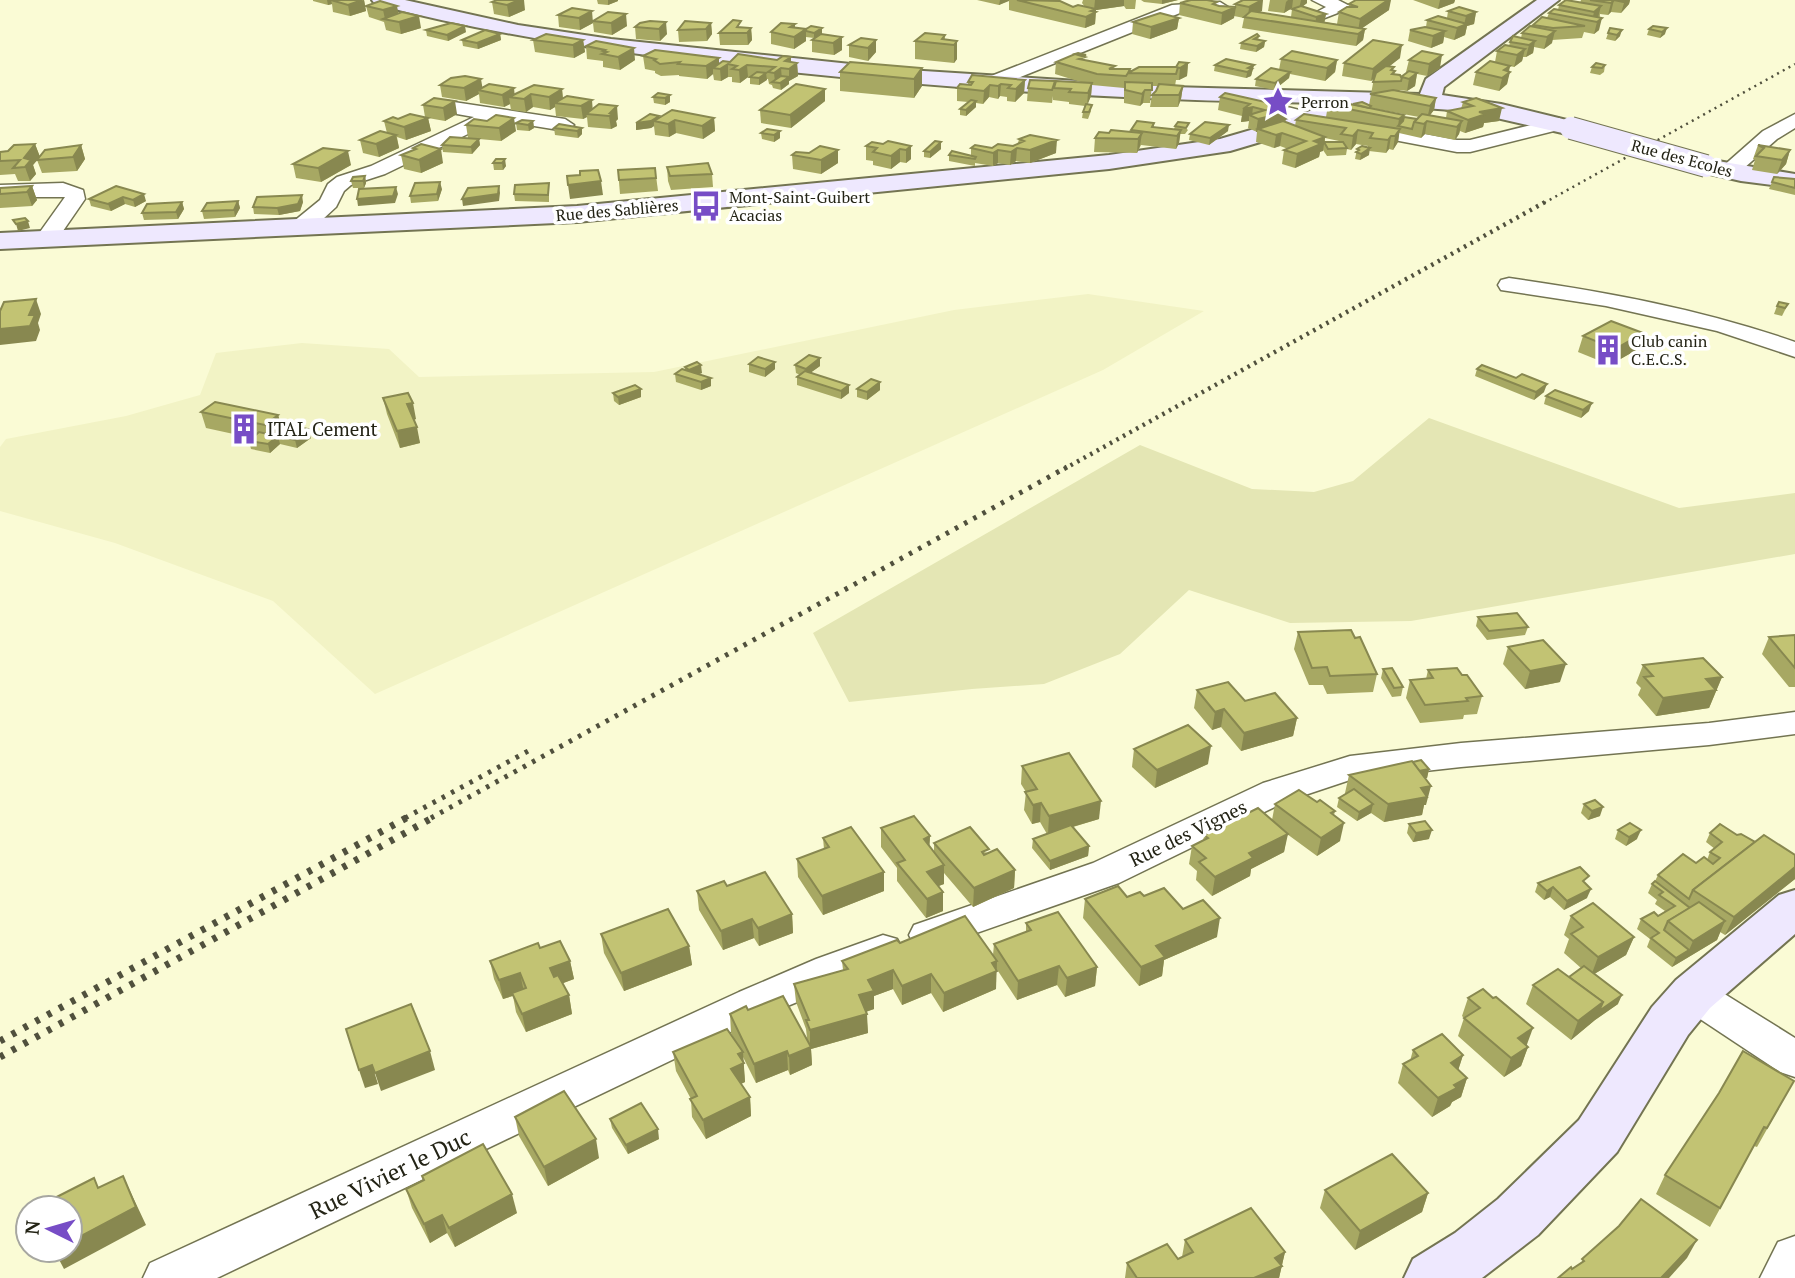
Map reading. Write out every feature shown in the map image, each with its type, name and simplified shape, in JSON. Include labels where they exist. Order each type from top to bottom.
[{"type":"street","name":"Rue des Ecoles","points":[[382,0],[539,35],[641,50],[987,84],[1224,95],[1429,100],[1491,108],[1717,169],[1795,181]]},
{"type":"street","points":[[1429,100],[1434,84],[1549,0]]},
{"type":"street","points":[[987,84],[1178,8],[1218,6],[1236,10]]},
{"type":"street","points":[[1107,18],[1134,25]]},
{"type":"street","points":[[1224,95],[1310,118],[1457,146],[1470,146],[1565,126]]},
{"type":"street","name":"Rue des Sablières","points":[[0,241],[302,227],[332,214],[577,214],[1109,162],[1222,146],[1361,99]]},
{"type":"street","points":[[447,107],[565,125]]},
{"type":"street","points":[[332,214],[335,188],[344,181],[378,170],[492,115]]},
{"type":"street","points":[[1717,169],[1795,120]]},
{"type":"street","points":[[0,191],[82,189],[46,239]]},
{"type":"street","points":[[1510,285],[1606,299],[1724,326],[1795,350]]},
{"type":"street","name":"Rue des Vignes","points":[[612,1067],[852,961],[1095,877],[1275,792],[1350,768],[1461,755],[1709,734],[1795,723]]},
{"type":"street","points":[[1433,1278],[1475,1251],[1518,1217],[1598,1136],[1671,1021],[1693,994],[1795,907]]},
{"type":"street","points":[[1693,994],[1795,1060]]},
{"type":"street","name":"Rue Vivier le Duc","points":[[167,1278],[306,1215],[612,1067]]},
{"type":"street","points":[[1784,1278],[1795,1258]]},
{"type":"shaded area","points":[[1088,294],[1204,311],[1103,370],[375,694],[273,601],[115,543],[0,511],[0,447],[6,439],[126,416],[200,395],[216,353],[302,343],[389,349],[419,377],[654,372],[954,310]]},
{"type":"shaded area","points":[[1429,418],[1679,508],[1795,493],[1795,554],[1411,621],[1290,623],[1189,590],[1120,654],[1044,684],[849,702],[813,633],[1140,445],[1252,489],[1314,492],[1353,481]]},
{"type":"building","points":[[331,0],[362,0],[348,5]]},
{"type":"building","points":[[519,0],[507,5],[492,2]]},
{"type":"building","points":[[1017,0],[1060,1],[1073,7],[1078,5],[1096,9],[1091,11],[1096,12],[1086,17]]},
{"type":"building","points":[[1207,0],[1217,2],[1213,4],[1219,6],[1236,7],[1222,13],[1180,3]]},
{"type":"building","points":[[1243,0],[1262,0],[1249,7],[1235,4]]},
{"type":"building","points":[[1356,0],[1388,0],[1360,19],[1339,12],[1347,7],[1358,7],[1349,4]]},
{"type":"building","points":[[1566,0],[1601,6],[1594,12],[1559,5]]},
{"type":"building","points":[[1590,0],[1614,0],[1611,3]]},
{"type":"building","points":[[380,1],[397,6],[383,10],[366,6]]},
{"type":"building","points":[[1301,6],[1326,14],[1316,17],[1292,9]]},
{"type":"building","points":[[1459,7],[1476,12],[1466,16],[1448,11]]},
{"type":"building","points":[[572,8],[592,11],[579,18],[558,15]]},
{"type":"building","points":[[1554,9],[1602,18],[1597,22],[1549,13]]},
{"type":"building","points":[[1251,11],[1365,29],[1358,34],[1244,17]]},
{"type":"building","points":[[402,12],[419,16],[399,22],[383,19]]},
{"type":"building","points":[[608,12],[626,14],[611,23],[593,21]]},
{"type":"building","points":[[1160,13],[1179,18],[1151,27],[1133,22]]},
{"type":"building","points":[[1438,16],[1467,24],[1457,28],[1427,20]]},
{"type":"building","points":[[1542,17],[1585,26],[1553,28],[1533,25]]},
{"type":"building","points":[[733,20],[741,21],[737,27],[751,28],[747,33],[719,33]]},
{"type":"building","points":[[685,21],[711,23],[706,29],[678,30]]},
{"type":"building","points":[[666,22],[659,29],[635,27],[640,23]]},
{"type":"building","points":[[451,23],[465,26],[447,35],[426,30]]},
{"type":"building","points":[[781,23],[795,24],[790,27],[806,29],[794,37],[771,32]]},
{"type":"building","points":[[811,26],[822,28],[814,33],[806,29]]},
{"type":"building","points":[[1530,26],[1555,31],[1547,37],[1522,33]]},
{"type":"building","points":[[1653,26],[1667,28],[1662,32],[1649,29]]},
{"type":"building","points":[[1425,27],[1445,31],[1433,36],[1410,30]]},
{"type":"building","points":[[1610,28],[1622,30],[1617,35],[1608,33]]},
{"type":"building","points":[[485,30],[500,34],[477,43],[462,40]]},
{"type":"building","points":[[925,33],[945,35],[942,39],[957,41],[954,45],[915,41]]},
{"type":"building","points":[[546,34],[583,40],[573,45],[533,40]]},
{"type":"building","points":[[821,34],[842,37],[833,43],[812,40]]},
{"type":"building","points":[[1257,34],[1259,36],[1254,39],[1265,41],[1257,46],[1241,43]]},
{"type":"building","points":[[1513,36],[1535,41],[1529,45],[1510,42]]},
{"type":"building","points":[[861,38],[876,40],[868,48],[849,45]]},
{"type":"building","points":[[1373,40],[1402,45],[1373,69],[1344,63]]},
{"type":"building","points":[[596,41],[634,48],[618,57],[602,54],[607,52],[603,51],[605,50],[586,46]]},
{"type":"building","points":[[1505,45],[1525,49],[1517,55],[1497,51]]},
{"type":"building","points":[[655,50],[719,58],[706,66],[678,64],[680,62],[660,64],[654,60],[656,59],[643,56]]},
{"type":"building","points":[[1292,51],[1337,60],[1327,68],[1281,59]]},
{"type":"building","points":[[1422,51],[1442,55],[1429,64],[1409,60]]},
{"type":"building","points":[[738,54],[777,60],[783,56],[791,57],[785,61],[797,63],[789,69],[781,68],[774,73],[768,72],[775,67],[747,65],[739,70],[732,69],[737,66],[728,64],[720,69],[713,68],[723,61],[730,62]]},
{"type":"building","points":[[1075,54],[1085,57],[1079,59],[1115,66],[1109,69],[1130,69],[1126,76],[1097,74],[1056,62]]},
{"type":"building","points":[[1226,59],[1254,65],[1248,68],[1252,69],[1247,72],[1215,65]]},
{"type":"building","points":[[1490,61],[1510,66],[1504,70],[1510,72],[1502,78],[1476,72]]},
{"type":"building","points":[[850,62],[922,68],[914,79],[840,72]]},
{"type":"building","points":[[1179,62],[1188,63],[1180,68],[1176,67]]},
{"type":"building","points":[[1596,63],[1605,65],[1602,68],[1592,67]]},
{"type":"building","points":[[1386,66],[1394,67],[1392,74],[1401,77],[1409,71],[1417,73],[1409,79],[1402,77],[1401,81],[1373,82],[1376,73]]},
{"type":"building","points":[[1139,67],[1178,67],[1176,74],[1128,73]]},
{"type":"building","points":[[1271,68],[1290,72],[1275,83],[1256,79]]},
{"type":"building","points":[[757,72],[766,73],[759,78],[750,77]]},
{"type":"building","points":[[972,75],[1025,80],[1016,89],[1008,88],[1011,85],[1001,84],[990,85],[984,91],[957,88],[960,84],[971,85],[973,82],[968,82]]},
{"type":"building","points":[[465,76],[481,79],[464,88],[440,85],[451,78]]},
{"type":"building","points":[[781,76],[789,77],[780,83],[772,82]]},
{"type":"building","points":[[1030,80],[1055,81],[1052,90],[1028,88]]},
{"type":"building","points":[[1056,81],[1092,83],[1088,93],[1069,92],[1071,89],[1054,88]]},
{"type":"building","points":[[1125,82],[1152,83],[1152,90],[1145,90],[1142,94],[1125,90]]},
{"type":"building","points":[[489,84],[514,88],[502,95],[478,90]]},
{"type":"building","points":[[796,84],[825,89],[790,115],[760,110]]},
{"type":"building","points":[[1159,84],[1183,86],[1179,95],[1152,95]]},
{"type":"building","points":[[534,85],[562,89],[549,97],[531,94],[524,99],[509,97]]},
{"type":"building","points":[[1393,90],[1436,98],[1430,106],[1370,94]]},
{"type":"building","points":[[658,93],[670,95],[665,98],[653,97]]},
{"type":"building","points":[[1225,93],[1288,107],[1279,114],[1258,119],[1249,115],[1265,110],[1253,107],[1243,109],[1250,104],[1220,97]]},
{"type":"building","points":[[567,96],[592,100],[581,106],[555,103]]},
{"type":"building","points":[[434,98],[455,101],[443,108],[423,105]]},
{"type":"building","points":[[1476,98],[1502,108],[1479,112],[1486,114],[1468,120],[1447,111],[1473,106],[1463,102]]},
{"type":"building","points":[[971,100],[976,101],[966,110],[960,109]]},
{"type":"building","points":[[1340,102],[1404,115],[1399,119],[1328,105]]},
{"type":"building","points":[[1362,102],[1371,106],[1369,108],[1353,104]]},
{"type":"building","points":[[599,104],[617,106],[610,113],[615,113],[609,116],[586,114]]},
{"type":"building","points":[[1086,104],[1092,105],[1089,112],[1083,112]]},
{"type":"building","points":[[672,110],[714,118],[702,126],[675,120],[668,124],[654,121]]},
{"type":"building","points":[[410,114],[428,118],[404,127],[384,121],[393,117],[398,119]]},
{"type":"building","points":[[650,114],[659,116],[651,121],[636,123]]},
{"type":"building","points":[[1304,114],[1400,129],[1388,140],[1370,138],[1373,133],[1358,130],[1353,136],[1341,134],[1346,128],[1296,120]]},
{"type":"building","points":[[1422,114],[1462,121],[1457,127],[1427,121],[1424,124],[1414,122]]},
{"type":"building","points":[[496,115],[514,118],[499,128],[466,125],[474,119],[487,121]]},
{"type":"building","points":[[1404,117],[1417,119],[1412,129],[1398,126]]},
{"type":"building","points":[[522,120],[533,121],[528,125],[516,123]]},
{"type":"building","points":[[1137,121],[1154,123],[1152,127],[1181,130],[1177,136],[1131,130]]},
{"type":"building","points":[[1283,121],[1325,137],[1314,141],[1321,144],[1297,154],[1284,150],[1306,141],[1258,129]]},
{"type":"building","points":[[1178,122],[1189,123],[1186,128],[1175,126]]},
{"type":"building","points":[[1205,122],[1229,125],[1210,138],[1190,134]]},
{"type":"building","points":[[559,124],[582,128],[577,131],[554,128]]},
{"type":"building","points":[[767,129],[780,131],[774,135],[761,133]]},
{"type":"building","points":[[1111,130],[1142,133],[1138,139],[1095,138],[1099,132],[1109,133]]},
{"type":"building","points":[[380,131],[396,135],[376,144],[360,140]]},
{"type":"building","points":[[1030,135],[1057,140],[1030,150],[1017,148],[1011,152],[998,150],[993,153],[971,148],[975,145],[992,148],[998,144],[1013,146],[1024,141],[1019,139]]},
{"type":"building","points":[[450,137],[479,139],[471,147],[442,145]]},
{"type":"building","points":[[888,141],[911,146],[906,150],[900,149],[891,156],[873,152],[877,148],[866,146],[872,142],[883,144]]},
{"type":"building","points":[[935,141],[941,142],[930,152],[924,151]]},
{"type":"building","points":[[1324,142],[1343,142],[1347,148],[1328,149]]},
{"type":"building","points":[[35,144],[24,158],[31,160],[25,167],[13,168],[20,160],[0,161],[0,152],[8,151],[14,145]]},
{"type":"building","points":[[421,144],[441,149],[419,160],[401,155],[416,149],[413,148]]},
{"type":"building","points":[[81,145],[73,157],[37,160],[45,150]]},
{"type":"building","points":[[1758,145],[1790,150],[1782,160],[1756,156],[1764,148]]},
{"type":"building","points":[[820,146],[838,150],[821,160],[792,155],[796,152],[809,153]]},
{"type":"building","points":[[1362,146],[1370,148],[1361,154],[1356,152],[1359,150],[1357,149]]},
{"type":"building","points":[[323,148],[348,151],[318,168],[293,164]]},
{"type":"building","points":[[952,151],[976,157],[949,155]]},
{"type":"building","points":[[496,159],[505,159],[502,163],[493,163]]},
{"type":"building","points":[[708,163],[712,174],[670,176],[667,167]]},
{"type":"building","points":[[655,168],[656,178],[619,180],[618,170]]},
{"type":"building","points":[[598,170],[601,181],[568,185],[567,176],[580,175],[580,171]]},
{"type":"building","points":[[365,176],[363,181],[351,181],[353,177]]},
{"type":"building","points":[[1774,177],[1795,179],[1795,188],[1772,182]]},
{"type":"building","points":[[440,182],[437,194],[410,196],[415,183]]},
{"type":"building","points":[[549,183],[548,195],[514,194],[515,185]]},
{"type":"building","points":[[32,186],[27,192],[0,194],[0,188]]},
{"type":"building","points":[[116,186],[144,194],[133,200],[123,197],[108,204],[89,199]]},
{"type":"building","points":[[499,186],[498,194],[462,199],[468,188]]},
{"type":"building","points":[[396,187],[393,196],[357,199],[359,189]]},
{"type":"building","points":[[302,195],[298,204],[277,208],[253,207],[257,197]]},
{"type":"building","points":[[238,201],[234,210],[202,211],[207,203]]},
{"type":"building","points":[[182,202],[176,212],[142,213],[147,204]]},
{"type":"building","points":[[25,218],[28,221],[16,224],[13,220]]},
{"type":"building","points":[[36,299],[29,315],[35,315],[30,326],[0,329],[0,311],[4,302]]},
{"type":"building","points":[[1779,302],[1788,304],[1785,308],[1777,306]]},
{"type":"building","points":[[1611,321],[1643,333],[1615,349],[1583,336]]},
{"type":"building","points":[[809,355],[820,358],[806,369],[795,365]]},
{"type":"building","points":[[758,357],[775,362],[765,369],[749,364]]},
{"type":"building","points":[[697,362],[701,365],[689,370],[685,367]]},
{"type":"building","points":[[1482,365],[1516,378],[1522,374],[1547,384],[1536,392],[1477,369]]},
{"type":"building","points":[[682,369],[711,378],[701,382],[675,374]]},
{"type":"building","points":[[805,371],[849,385],[841,391],[797,377]]},
{"type":"building","points":[[871,379],[880,382],[867,392],[857,389]]},
{"type":"building","points":[[635,385],[641,389],[618,397],[613,393]]},
{"type":"building","points":[[1555,390],[1592,403],[1583,410],[1546,396]]},
{"type":"building","points":[[408,393],[413,403],[407,404],[417,427],[397,431],[383,398]]},
{"type":"building","points":[[215,402],[278,415],[265,425],[201,412]]},
{"type":"building","points":[[289,425],[308,429],[295,440],[278,436],[268,444],[249,441],[259,432],[276,436]]},
{"type":"building","points":[[1517,613],[1528,627],[1489,631],[1478,617]]},
{"type":"building","points":[[1351,630],[1355,638],[1360,637],[1377,674],[1330,676],[1327,667],[1312,668],[1298,632]]},
{"type":"building","points":[[1795,635],[1795,668],[1769,637]]},
{"type":"building","points":[[1543,640],[1566,664],[1530,671],[1508,647]]},
{"type":"building","points":[[1703,658],[1722,677],[1706,679],[1716,690],[1663,698],[1644,677],[1653,676],[1643,665]]},
{"type":"building","points":[[1392,668],[1403,687],[1394,688],[1383,669]]},
{"type":"building","points":[[1457,668],[1462,675],[1467,675],[1482,696],[1466,698],[1468,701],[1425,705],[1410,680],[1433,678],[1428,670]]},
{"type":"building","points":[[1228,682],[1245,701],[1275,693],[1297,718],[1244,733],[1224,709],[1215,712],[1197,690]]},
{"type":"building","points":[[1188,725],[1211,746],[1157,770],[1134,749]]},
{"type":"building","points":[[1069,753],[1101,801],[1049,816],[1041,803],[1033,805],[1025,792],[1037,789],[1022,766]]},
{"type":"building","points":[[1421,760],[1429,769],[1419,771],[1413,762]]},
{"type":"building","points":[[1412,761],[1431,786],[1421,788],[1427,797],[1388,804],[1349,775]]},
{"type":"building","points":[[1354,789],[1373,804],[1359,812],[1339,798]]},
{"type":"building","points":[[1299,790],[1335,811],[1331,813],[1344,823],[1321,838],[1275,804]]},
{"type":"building","points":[[1595,800],[1603,807],[1592,811],[1584,804]]},
{"type":"building","points":[[1258,808],[1288,834],[1249,853],[1253,858],[1215,877],[1199,862],[1206,858],[1192,846],[1208,838],[1204,835]]},
{"type":"building","points":[[914,816],[930,836],[924,839],[944,865],[927,872],[943,892],[927,899],[897,863],[905,860],[881,828]]},
{"type":"building","points":[[1425,821],[1432,830],[1416,833],[1409,824]]},
{"type":"building","points":[[1630,823],[1641,830],[1629,837],[1618,830]]},
{"type":"building","points":[[1720,824],[1755,842],[1693,890],[1689,899],[1658,875],[1683,854],[1696,863],[1704,857],[1713,864],[1720,858],[1710,852],[1722,842],[1710,833]]},
{"type":"building","points":[[1071,825],[1089,846],[1050,861],[1033,839]]},
{"type":"building","points":[[851,827],[884,872],[822,896],[797,859],[829,847],[823,838]]},
{"type":"building","points":[[970,827],[989,849],[982,852],[984,855],[997,849],[1015,870],[974,888],[934,843]]},
{"type":"building","points":[[1764,835],[1795,855],[1795,867],[1734,917],[1693,890]]},
{"type":"building","points":[[1580,867],[1589,876],[1583,881],[1591,889],[1567,901],[1553,887],[1547,891],[1538,883]]},
{"type":"building","points":[[765,872],[792,914],[758,928],[752,919],[721,931],[697,891],[724,881],[727,886]]},
{"type":"building","points":[[1655,881],[1690,908],[1668,921],[1664,930],[1689,950],[1676,958],[1651,938],[1659,933],[1641,919],[1654,912],[1658,916],[1675,906],[1659,895],[1663,892],[1652,884]]},
{"type":"building","points":[[1118,886],[1127,897],[1140,892],[1144,896],[1164,888],[1183,909],[1203,900],[1220,918],[1156,946],[1165,957],[1141,967],[1085,899]]},
{"type":"building","points":[[1699,902],[1725,921],[1693,941],[1668,921]]},
{"type":"building","points":[[1593,903],[1634,937],[1598,957],[1571,934],[1583,927],[1571,916]]},
{"type":"building","points":[[668,909],[689,946],[621,973],[601,934]]},
{"type":"building","points":[[1058,912],[1097,967],[1067,978],[1059,966],[1018,981],[994,944],[1031,930],[1026,923]]},
{"type":"building","points":[[965,916],[997,961],[992,963],[997,971],[944,993],[931,974],[902,986],[893,970],[868,980],[874,991],[859,995],[867,1014],[810,1030],[806,1020],[809,1020],[794,984],[848,969],[842,961],[897,940],[900,943]]},
{"type":"building","points":[[560,941],[570,961],[550,968],[554,977],[558,975],[569,995],[522,1014],[512,993],[526,988],[520,973],[499,980],[490,961],[538,943],[540,948]]},
{"type":"building","points":[[1584,966],[1622,995],[1599,1011],[1603,1002],[1569,977]]},
{"type":"building","points":[[1558,969],[1603,1002],[1578,1021],[1533,985]]},
{"type":"building","points":[[1483,989],[1533,1028],[1518,1038],[1528,1047],[1511,1058],[1464,1018],[1480,1008],[1468,998]]},
{"type":"building","points":[[783,996],[811,1047],[789,1056],[787,1051],[754,1064],[730,1014],[746,1006],[748,1010]]},
{"type":"building","points":[[411,1004],[430,1051],[375,1073],[372,1065],[359,1070],[346,1029]]},
{"type":"building","points":[[727,1029],[743,1052],[738,1054],[744,1063],[731,1069],[750,1097],[703,1120],[690,1099],[697,1096],[673,1052]]},
{"type":"building","points":[[1442,1034],[1463,1055],[1451,1063],[1467,1078],[1454,1085],[1457,1088],[1438,1098],[1403,1064],[1418,1056],[1413,1050]]},
{"type":"building","points":[[1743,1051],[1794,1081],[1767,1128],[1764,1127],[1720,1208],[1665,1175]]},
{"type":"building","points":[[564,1091],[596,1139],[544,1167],[515,1117]]},
{"type":"building","points":[[641,1103],[658,1129],[626,1145],[610,1119]]},
{"type":"building","points":[[483,1144],[512,1194],[449,1228],[442,1215],[424,1224],[406,1189],[424,1180],[422,1176]]},
{"type":"building","points":[[1392,1154],[1428,1193],[1360,1231],[1325,1190]]},
{"type":"building","points":[[123,1176],[136,1207],[84,1235],[84,1194],[63,1194],[94,1178],[98,1188]]},
{"type":"building","points":[[1641,1199],[1697,1240],[1661,1278],[1558,1278],[1584,1261],[1582,1259],[1619,1226]]},
{"type":"building","points":[[1251,1208],[1285,1252],[1275,1258],[1282,1266],[1254,1278],[1137,1278],[1127,1263],[1167,1244],[1178,1259],[1193,1252],[1185,1240]]},
{"type":"railway","points":[[1544,203],[1795,64]]},
{"type":"railway","points":[[1064,469],[1547,201]]},
{"type":"railway","points":[[431,818],[1067,467]]},
{"type":"railway","points":[[405,818],[530,750]]},
{"type":"railway","points":[[0,1041],[408,817]]},
{"type":"railway","points":[[0,1057],[434,817]]},
{"type":"place","name":"Perron","points":[[1278,102]]},
{"type":"place","name":"Mont-Saint-Guibert Acacias","points":[[706,206]]},
{"type":"place","name":"Club canin C.E.C.S.","points":[[1608,350]]},
{"type":"place","name":"ITAL Cement","points":[[244,429]]}]
